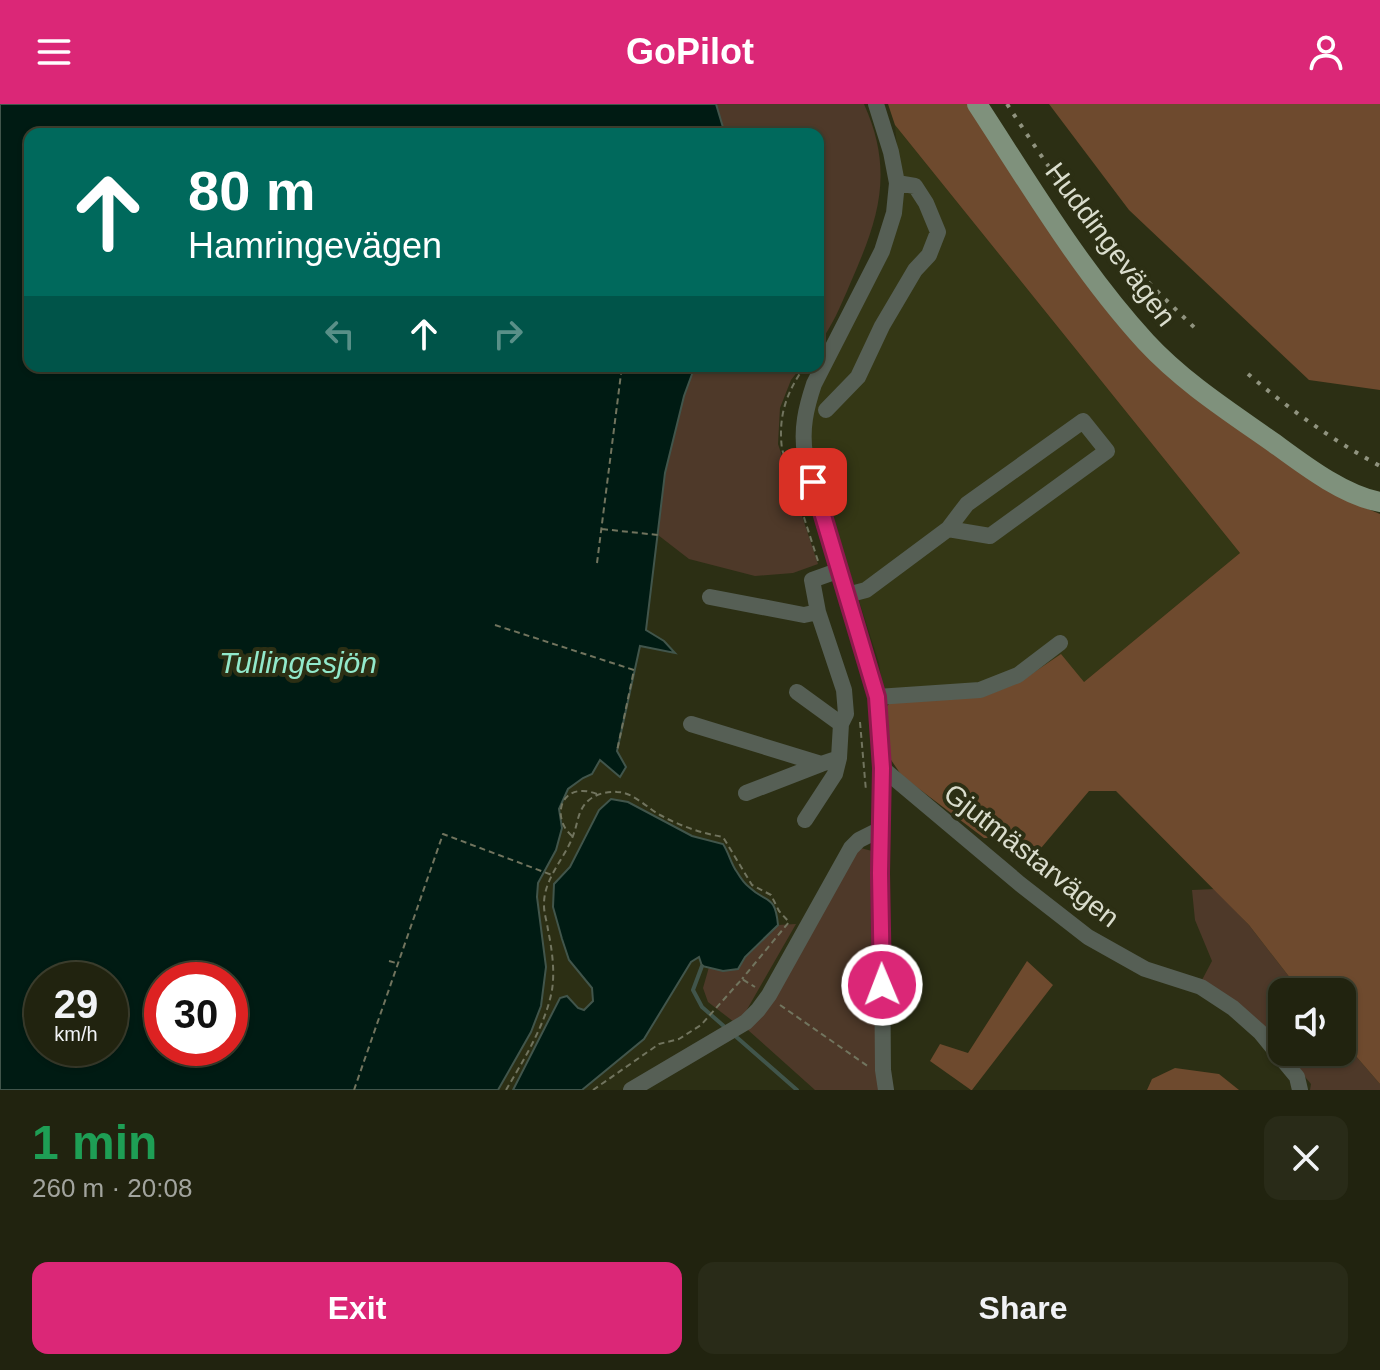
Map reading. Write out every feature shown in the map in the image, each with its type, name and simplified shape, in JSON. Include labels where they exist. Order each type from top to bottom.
[{"type":"main road","name":"Huddingevägen","points":[[977,104],[1065,237],[1106,294],[1147,343],[1203,393],[1326,480],[1380,502]]},
{"type":"street","points":[[824,364],[882,251],[894,213],[897,183],[876,104]]},
{"type":"street","points":[[826,410],[858,377],[882,326],[915,270],[929,255],[938,232],[915,186],[897,183]]},
{"type":"street","points":[[820,372],[806,406],[802,436],[805,454],[877,697],[882,768],[883,1070],[886,1086]]},
{"type":"street","points":[[847,595],[866,590],[948,529],[967,504],[1083,421],[1107,451],[990,536],[948,529]]},
{"type":"street","points":[[805,820],[835,774],[841,724],[846,714],[844,690],[818,612],[812,580],[840,570]]},
{"type":"street","points":[[710,597],[804,615],[818,612]]},
{"type":"street","points":[[877,697],[980,690],[1018,675],[1060,643]]},
{"type":"street","points":[[797,692],[841,724]]},
{"type":"street","points":[[691,724],[821,764]]},
{"type":"street","points":[[746,793],[839,758]]},
{"type":"street","name":"Gjutmästarvägen","points":[[882,768],[1088,937],[1145,969],[1201,987],[1233,1008],[1260,1032],[1297,1077],[1300,1090]]},
{"type":"street","points":[[631,1090],[746,1022],[758,1010],[851,848],[859,840],[881,829]]},
{"type":"path","points":[[597,563],[621,372]]},
{"type":"path","points":[[601,529],[658,535]]},
{"type":"path","points":[[495,625],[634,670],[617,751]]},
{"type":"path","points":[[573,837],[564,829],[562,822],[563,804],[567,796],[580,790],[599,795]]},
{"type":"path","points":[[506,1090],[538,1031],[552,989],[553,968],[544,906],[552,875],[573,837],[577,818],[587,801],[599,795],[619,792],[699,832],[723,837],[752,885],[771,895],[789,922],[701,1025],[679,1039],[659,1044],[593,1090]]},
{"type":"path","points":[[354,1090],[443,834],[552,875]]},
{"type":"path","points":[[389,961],[397,964]]},
{"type":"path","points":[[742,979],[843,1047],[886,1086]]},
{"type":"shaded area","points":[[716,104],[864,104],[879,152],[879,196],[860,261],[824,337],[824,128],[723,128]]},
{"type":"shaded area","points":[[888,104],[967,104],[1101,303],[1351,502],[1380,514],[1380,1084],[1356,1056],[1356,978],[1290,978],[1249,925],[1116,791],[1089,791],[1031,860],[1003,838],[984,838],[902,776],[889,757],[885,708],[894,699],[1027,677],[1061,654],[1084,682],[1240,553],[895,125]]},
{"type":"shaded area","points":[[1049,104],[1380,104],[1380,390],[1309,380],[1129,210]]},
{"type":"shaded area","points":[[895,125],[1240,553],[1084,682],[1027,677],[885,708],[879,663],[813,458],[809,434],[820,388],[890,252],[902,204]]},
{"type":"shaded area","points":[[693,372],[797,372],[780,408],[778,444],[818,564],[793,573],[755,576],[689,559],[658,535],[665,473]]},
{"type":"shaded area","points":[[857,847],[872,851],[876,1073],[879,1090],[815,1090],[748,1030]]},
{"type":"shaded area","points":[[1215,889],[1249,925],[1290,978],[1268,978],[1268,1038],[1202,980],[1212,961],[1195,920],[1192,890]]},
{"type":"shaded area","points":[[796,924],[745,1013],[734,1022],[708,1002],[703,988],[709,967],[723,971],[738,969],[745,957],[778,925]]},
{"type":"shaded area","points":[[1027,961],[1053,985],[971,1090],[930,1061],[940,1044],[968,1053]]},
{"type":"shaded area","points":[[1356,1056],[1380,1084],[1380,1090],[1310,1090],[1311,1084],[1296,1066],[1356,1066]]},
{"type":"shaded area","points":[[1175,1068],[1219,1074],[1239,1090],[1147,1090],[1152,1079]]},
{"type":"water","name":"Tullingesjön","points":[[0,104],[716,104],[723,128],[24,128],[24,372],[693,372],[665,473],[646,630],[664,641],[675,653],[640,646],[617,751],[626,767],[620,777],[600,760],[592,774],[568,789],[559,809],[562,828],[556,850],[538,883],[546,967],[541,1006],[531,1032],[498,1090],[0,1090]]},
{"type":"water","points":[[611,799],[628,802],[692,836],[723,844],[744,882],[775,908],[778,925],[745,957],[738,969],[723,971],[702,966],[699,957],[691,962],[644,1039],[582,1090],[513,1090],[560,998],[567,996],[584,1010],[593,1001],[592,988],[569,960],[562,939],[553,907],[554,884],[570,867],[599,810]]},
{"type":"waterway","points":[[702,966],[693,990],[702,1007],[726,1028]]},
{"type":"waterway","points":[[733,1034],[797,1090]]},
{"type":"railway","points":[[1007,104],[1059,181],[1091,221],[1198,331]]},
{"type":"railway","points":[[1248,374],[1311,423],[1380,466]]},
{"type":"route","points":[[813,482],[877,697],[882,768],[882,985]]}]
